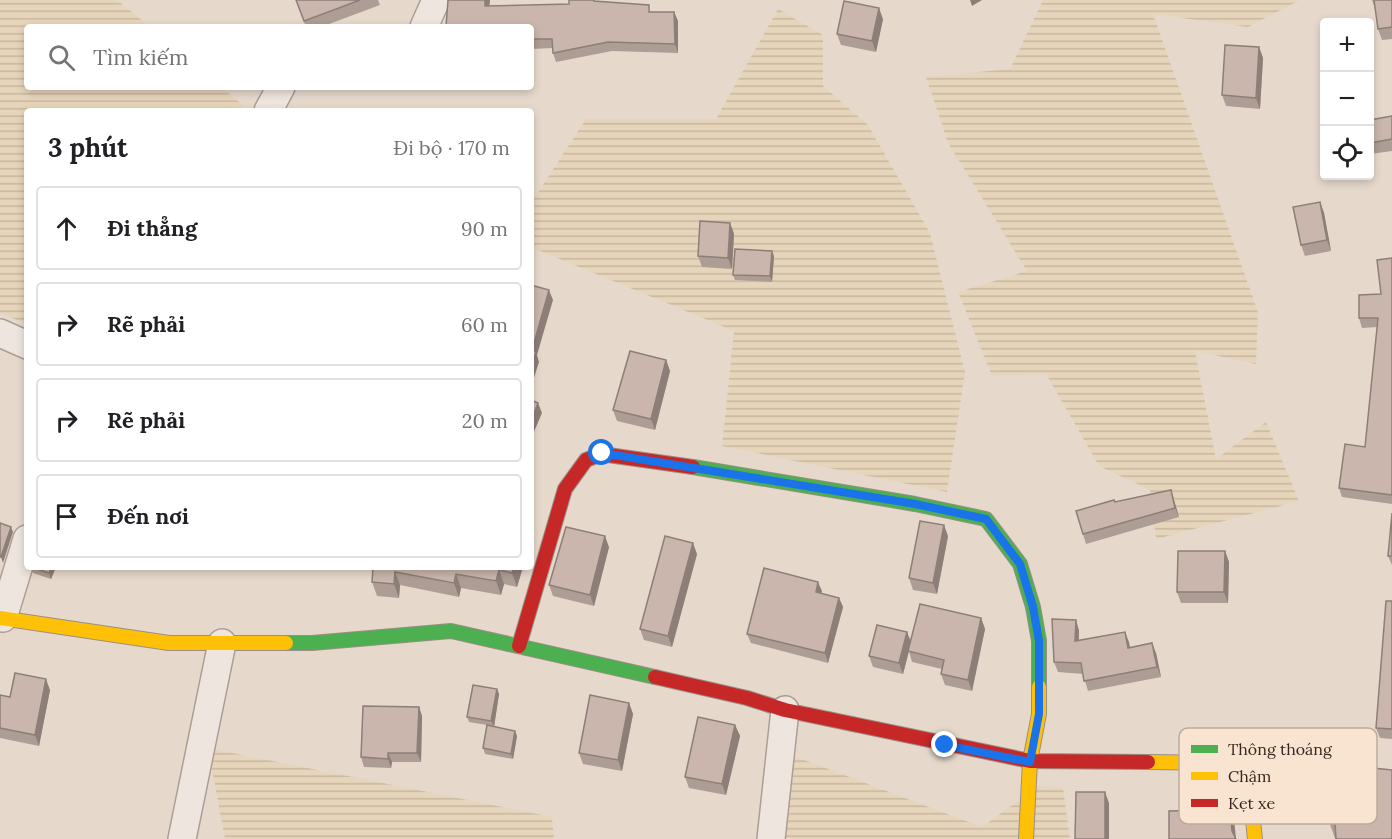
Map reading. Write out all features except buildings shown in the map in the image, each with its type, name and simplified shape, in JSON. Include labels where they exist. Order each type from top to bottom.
[{"type":"street","points":[[425,24],[436,0]]},
{"type":"street","points":[[270,108],[279,90]]},
{"type":"street","points":[[0,333],[24,344]]},
{"type":"street","points":[[519,646],[565,489],[576,468],[592,455],[602,453],[915,504],[986,519],[1020,564],[1039,641],[1039,714],[1030,762],[1026,839]]},
{"type":"street","points":[[24,548],[1,618],[169,643],[312,643],[451,631],[747,698],[785,710],[1030,762],[1179,763]]},
{"type":"street","points":[[182,839],[222,643]]},
{"type":"street","points":[[771,839],[785,710]]},
{"type":"street","points":[[1254,824],[1256,839]]},
{"type":"shaded area","points":[[0,0],[117,0],[146,24],[24,24],[24,90],[225,90],[243,105],[242,108],[24,108],[24,323],[0,313]]},
{"type":"shaded area","points":[[1043,0],[1300,0],[1248,27],[1153,14],[1258,312],[1256,364],[1195,351],[1216,459],[1266,422],[1299,501],[1156,539],[1150,490],[1099,466],[1046,374],[992,376],[958,292],[1027,271],[948,143],[926,77],[1010,69]]},
{"type":"shaded area","points":[[778,9],[823,35],[823,86],[868,125],[930,233],[965,372],[947,492],[722,446],[734,331],[534,248],[534,198],[586,119],[716,119]]},
{"type":"shaded area","points":[[208,748],[552,817],[554,839],[225,839]]},
{"type":"shaded area","points":[[778,750],[982,827],[1038,786],[1063,788],[1070,839],[768,839]]},
{"type":"traffic: fast","points":[[693,467],[915,504],[986,519],[1020,564],[1033,607],[1039,641],[1039,687]]},
{"type":"traffic: fast","points":[[286,643],[312,643],[451,631],[655,677]]},
{"type":"traffic: slow","points":[[0,618],[169,643],[286,643]]},
{"type":"traffic: slow","points":[[1026,839],[1030,761],[1039,714],[1039,687]]},
{"type":"traffic: slow","points":[[1148,762],[1179,762]]},
{"type":"traffic: slow","points":[[1253,824],[1255,839]]},
{"type":"traffic: jam","points":[[519,646],[565,489],[586,460],[601,454],[693,467]]},
{"type":"traffic: jam","points":[[655,677],[747,698],[785,710],[1030,761],[1148,762]]},
{"type":"route","points":[[602,453],[915,504],[986,519],[1020,564],[1033,607],[1039,641],[1039,714],[1030,762],[945,745]]}]
